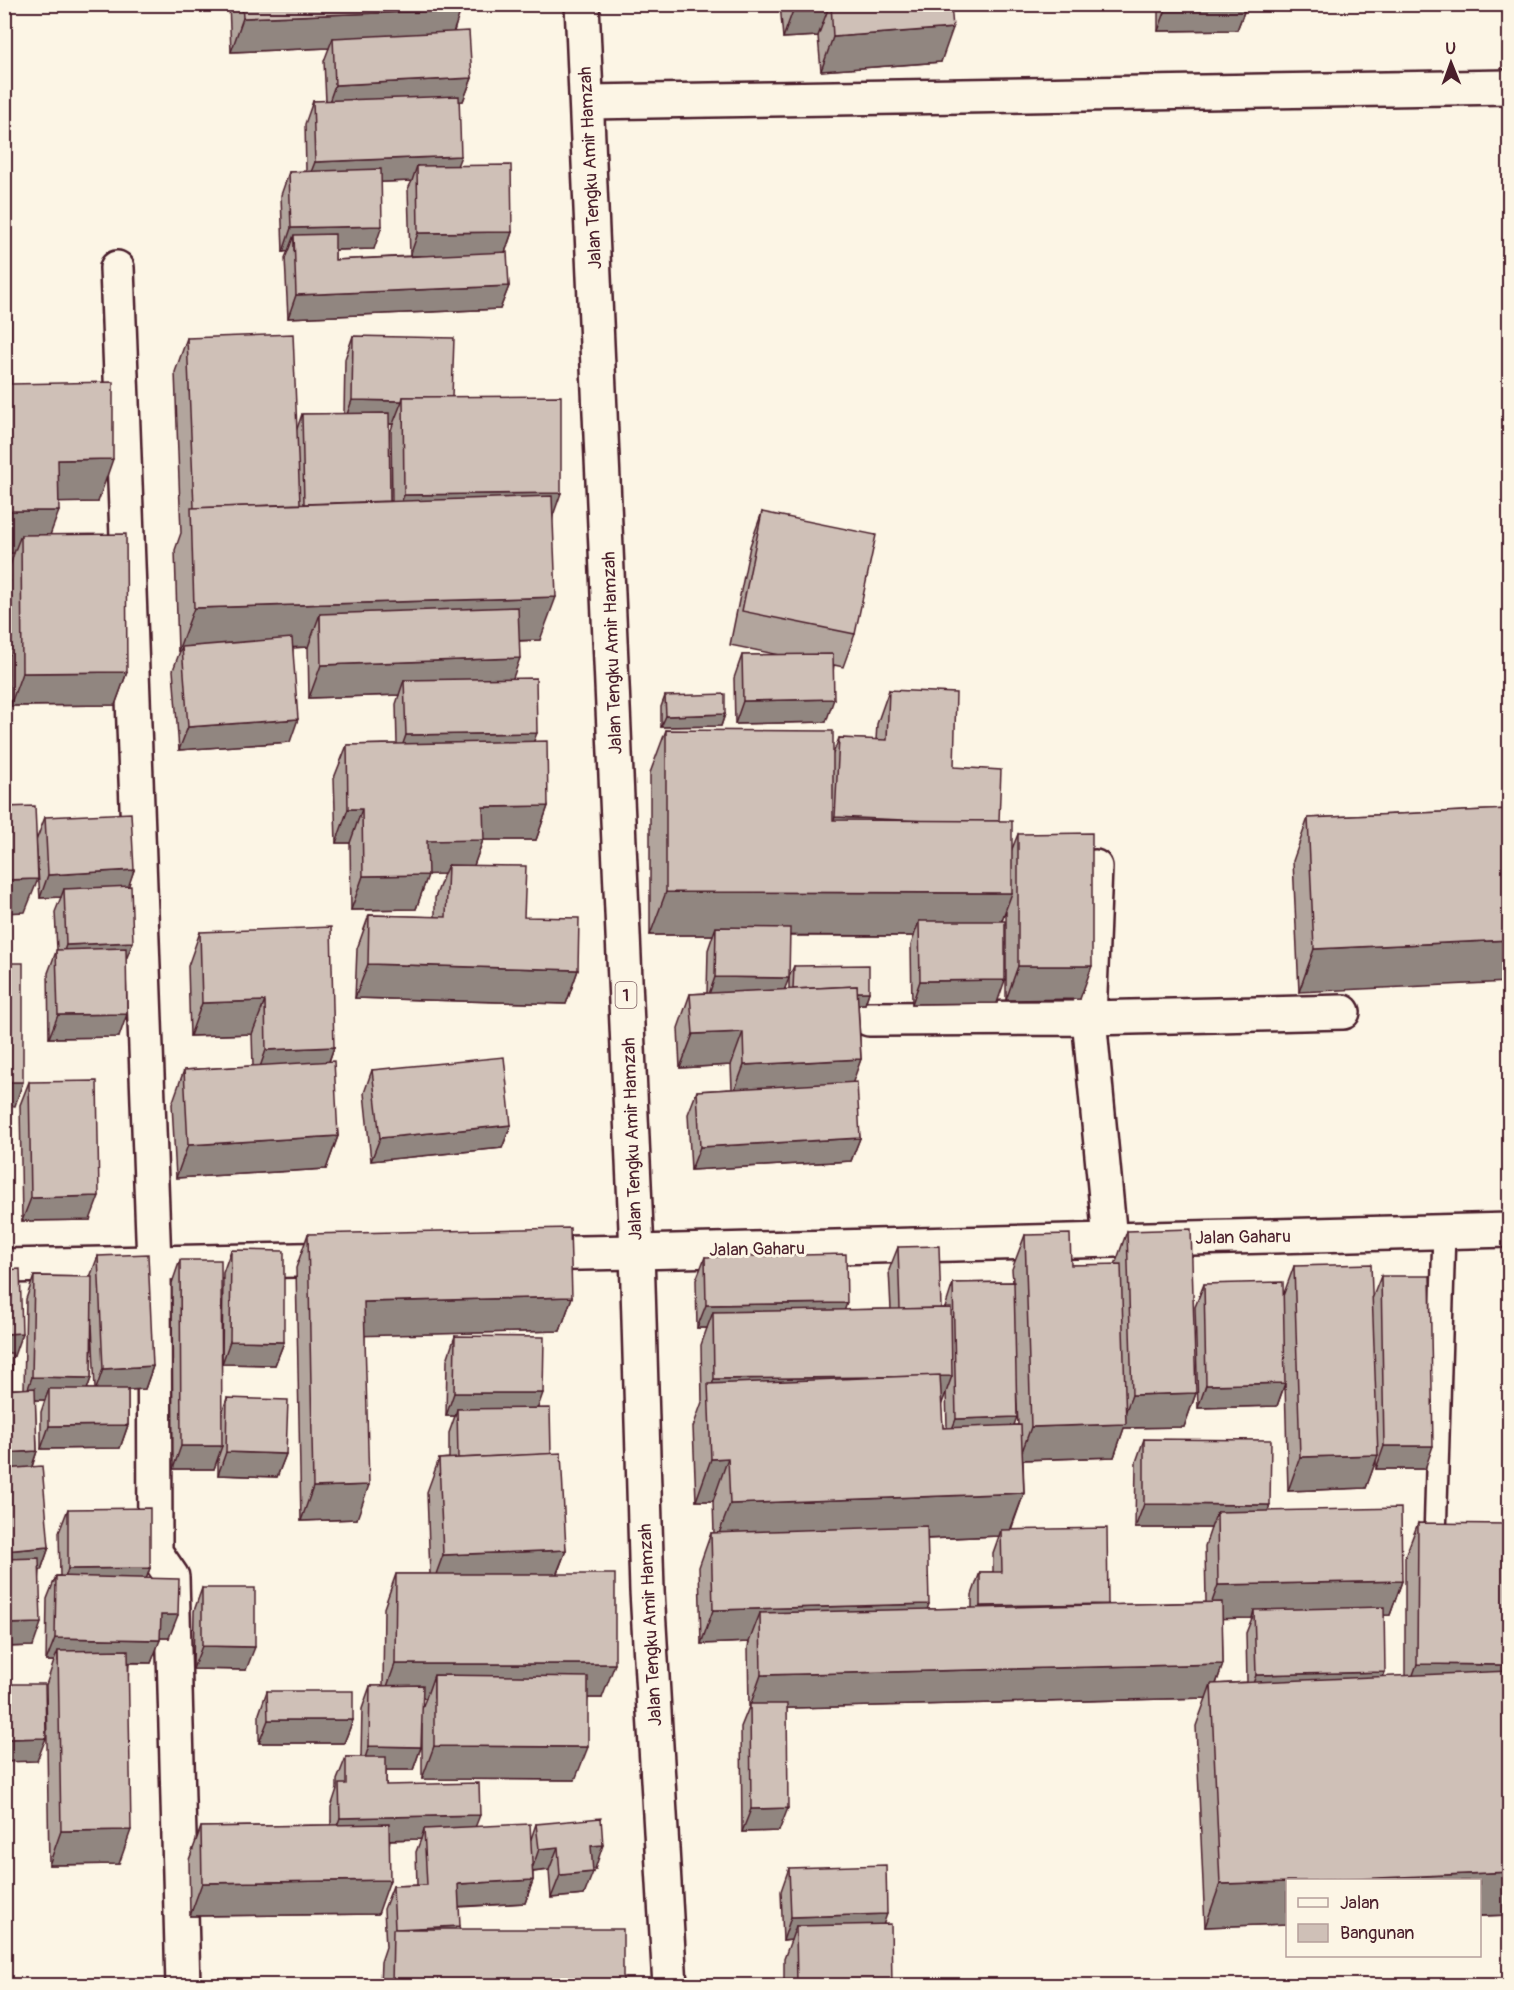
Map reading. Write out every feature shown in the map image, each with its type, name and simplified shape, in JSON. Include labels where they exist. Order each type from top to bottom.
[{"type":"street","name":"Jalan Tengku Amir Hamzah","points":[[582,4],[637,1252],[647,1591],[670,1986]]},
{"type":"street","points":[[588,102],[1509,87]]},
{"type":"street","points":[[117,268],[154,1263],[155,1552],[172,1577],[183,1986]]},
{"type":"street","points":[[1095,867],[1089,1018],[1110,1240]]},
{"type":"street","points":[[869,1019],[1089,1018],[1342,1012]]},
{"type":"street","name":"Jalan Gaharu","points":[[496,1255],[1509,1230]]},
{"type":"street","points":[[4,1266],[378,1258]]},
{"type":"lane","points":[[1435,1539],[1444,1232]]},
{"type":"building","points":[[242,4],[461,4],[461,10],[243,18]]},
{"type":"building","points":[[831,4],[951,4],[953,28],[833,37]]},
{"type":"building","points":[[469,31],[472,78],[335,85],[333,38]]},
{"type":"building","points":[[459,96],[461,156],[315,162],[313,101]]},
{"type":"building","points":[[511,165],[512,232],[418,233],[417,166]]},
{"type":"building","points":[[381,169],[382,226],[291,228],[289,172]]},
{"type":"building","points":[[335,234],[335,260],[507,252],[509,286],[296,295],[294,235]]},
{"type":"building","points":[[4,238],[10,238],[11,384],[113,382],[113,459],[58,460],[59,511],[4,511]]},
{"type":"building","points":[[293,334],[300,504],[194,508],[187,338]]},
{"type":"building","points":[[353,336],[454,338],[452,397],[403,397],[402,401],[352,400]]},
{"type":"building","points":[[561,396],[561,493],[404,495],[403,397]]},
{"type":"building","points":[[389,413],[390,501],[304,504],[302,414]]},
{"type":"building","points":[[552,496],[556,597],[194,608],[191,508]]},
{"type":"building","points":[[762,512],[876,535],[855,634],[742,611]]},
{"type":"building","points":[[126,534],[127,672],[22,673],[21,535]]},
{"type":"building","points":[[5,549],[7,622],[4,622]]},
{"type":"building","points":[[518,607],[520,658],[321,665],[320,614]]},
{"type":"building","points":[[292,638],[298,719],[188,727],[182,647]]},
{"type":"building","points":[[833,654],[834,699],[743,701],[742,655]]},
{"type":"building","points":[[536,678],[537,733],[406,735],[404,680]]},
{"type":"building","points":[[889,690],[956,693],[954,767],[1001,770],[999,821],[835,817],[839,738],[887,740]]},
{"type":"building","points":[[725,694],[725,714],[666,716],[665,696]]},
{"type":"building","points":[[666,730],[833,731],[833,820],[1012,821],[1012,893],[666,892]]},
{"type":"building","points":[[547,741],[548,806],[483,807],[484,840],[427,841],[428,875],[363,876],[362,809],[348,809],[347,745]]},
{"type":"building","points":[[35,806],[38,879],[4,880],[4,807]]},
{"type":"building","points":[[1509,809],[1509,940],[1314,949],[1308,818]]},
{"type":"building","points":[[131,813],[134,870],[48,875],[45,817]]},
{"type":"building","points":[[1092,833],[1092,966],[1018,966],[1018,834]]},
{"type":"building","points":[[448,865],[526,866],[524,917],[579,918],[578,970],[368,964],[369,915],[446,917]]},
{"type":"building","points":[[131,886],[133,942],[66,945],[64,889]]},
{"type":"building","points":[[919,921],[1005,921],[1005,980],[920,981]]},
{"type":"building","points":[[331,927],[334,1047],[266,1050],[265,1001],[202,1003],[200,932]]},
{"type":"building","points":[[716,927],[790,928],[789,978],[715,977]]},
{"type":"building","points":[[126,948],[127,1014],[58,1015],[56,950]]},
{"type":"building","points":[[4,963],[23,963],[23,1082],[4,1082]]},
{"type":"building","points":[[869,965],[869,992],[857,992],[857,986],[793,989],[794,966]]},
{"type":"building","points":[[857,986],[861,1059],[744,1065],[743,1032],[693,1034],[690,994]]},
{"type":"building","points":[[504,1057],[511,1125],[380,1138],[372,1070]]},
{"type":"building","points":[[334,1061],[338,1136],[188,1145],[184,1070]]},
{"type":"building","points":[[97,1081],[99,1196],[31,1198],[29,1082]]},
{"type":"building","points":[[857,1082],[860,1138],[700,1147],[697,1091]]},
{"type":"building","points":[[570,1228],[572,1297],[364,1302],[369,1485],[313,1487],[308,1234]]},
{"type":"building","points":[[1191,1229],[1196,1393],[1132,1395],[1127,1231]]},
{"type":"building","points":[[1070,1234],[1071,1265],[1121,1264],[1126,1424],[1031,1427],[1025,1235]]},
{"type":"building","points":[[939,1246],[941,1308],[900,1309],[898,1247]]},
{"type":"building","points":[[231,1250],[284,1251],[284,1342],[230,1341]]},
{"type":"building","points":[[148,1254],[153,1366],[103,1369],[98,1256]]},
{"type":"building","points":[[846,1254],[847,1303],[706,1305],[705,1257]]},
{"type":"building","points":[[180,1260],[221,1260],[222,1446],[181,1446]]},
{"type":"building","points":[[1371,1264],[1378,1455],[1300,1457],[1294,1266]]},
{"type":"building","points":[[20,1269],[22,1333],[4,1334],[4,1270]]},
{"type":"building","points":[[34,1276],[92,1277],[91,1378],[32,1377]]},
{"type":"building","points":[[1381,1276],[1430,1276],[1433,1446],[1384,1446]]},
{"type":"building","points":[[1014,1282],[1017,1417],[956,1419],[953,1283]]},
{"type":"building","points":[[1283,1282],[1285,1383],[1206,1385],[1204,1284]]},
{"type":"building","points":[[951,1308],[952,1376],[714,1379],[713,1312]]},
{"type":"building","points":[[455,1336],[544,1337],[543,1393],[454,1393]]},
{"type":"building","points":[[4,1353],[12,1353],[12,1389],[4,1390]]},
{"type":"building","points":[[940,1375],[943,1428],[1021,1425],[1024,1493],[730,1504],[728,1458],[711,1459],[708,1384]]},
{"type":"building","points":[[35,1388],[37,1451],[4,1453],[4,1390]]},
{"type":"building","points":[[49,1389],[128,1389],[128,1425],[49,1426]]},
{"type":"building","points":[[227,1398],[288,1400],[286,1454],[226,1452]]},
{"type":"building","points":[[550,1408],[551,1454],[458,1458],[457,1409]]},
{"type":"building","points":[[1144,1439],[1271,1440],[1270,1505],[1144,1504]]},
{"type":"building","points":[[561,1453],[566,1550],[443,1555],[439,1459]]},
{"type":"building","points":[[42,1466],[49,1547],[4,1551],[4,1469]]},
{"type":"building","points":[[150,1508],[150,1568],[68,1569],[68,1509]]},
{"type":"building","points":[[1401,1508],[1402,1581],[1218,1585],[1217,1512]]},
{"type":"building","points":[[1418,1523],[1509,1524],[1508,1665],[1417,1664]]},
{"type":"building","points":[[927,1526],[929,1604],[713,1610],[711,1533]]},
{"type":"building","points":[[1107,1528],[1108,1604],[980,1606],[980,1572],[1002,1572],[1001,1530]]},
{"type":"building","points":[[39,1558],[41,1623],[4,1624],[4,1559]]},
{"type":"building","points":[[396,1574],[615,1574],[615,1664],[395,1664]]},
{"type":"building","points":[[56,1576],[179,1579],[178,1615],[161,1615],[160,1640],[55,1638]]},
{"type":"building","points":[[202,1588],[255,1588],[255,1647],[202,1646]]},
{"type":"building","points":[[1222,1602],[1223,1664],[761,1675],[760,1613]]},
{"type":"building","points":[[1384,1607],[1385,1672],[1256,1675],[1254,1610]]},
{"type":"building","points":[[128,1650],[131,1830],[61,1831],[58,1651]]},
{"type":"building","points":[[1509,1671],[1509,1872],[1357,1879],[1286,1879],[1286,1882],[1220,1884],[1211,1684]]},
{"type":"building","points":[[434,1675],[588,1677],[588,1747],[434,1746]]},
{"type":"building","points":[[4,1684],[45,1684],[46,1738],[4,1739]]},
{"type":"building","points":[[423,1685],[421,1747],[369,1746],[370,1686]]},
{"type":"building","points":[[267,1691],[353,1691],[353,1720],[268,1720]]},
{"type":"building","points":[[750,1704],[787,1704],[788,1808],[751,1809]]},
{"type":"building","points":[[346,1757],[386,1757],[386,1785],[479,1783],[480,1815],[340,1818],[339,1784],[346,1784]]},
{"type":"building","points":[[601,1818],[603,1845],[591,1846],[593,1872],[560,1875],[558,1847],[539,1849],[536,1824]]},
{"type":"building","points":[[389,1824],[390,1880],[202,1883],[201,1827]]},
{"type":"building","points":[[530,1824],[533,1880],[458,1884],[460,1926],[395,1929],[393,1886],[427,1885],[424,1829]]},
{"type":"building","points":[[886,1865],[887,1914],[791,1917],[789,1868]]},
{"type":"building","points":[[891,1924],[892,1986],[797,1986],[796,1926]]},
{"type":"building","points":[[393,1929],[623,1929],[623,1986],[392,1986]]}]
